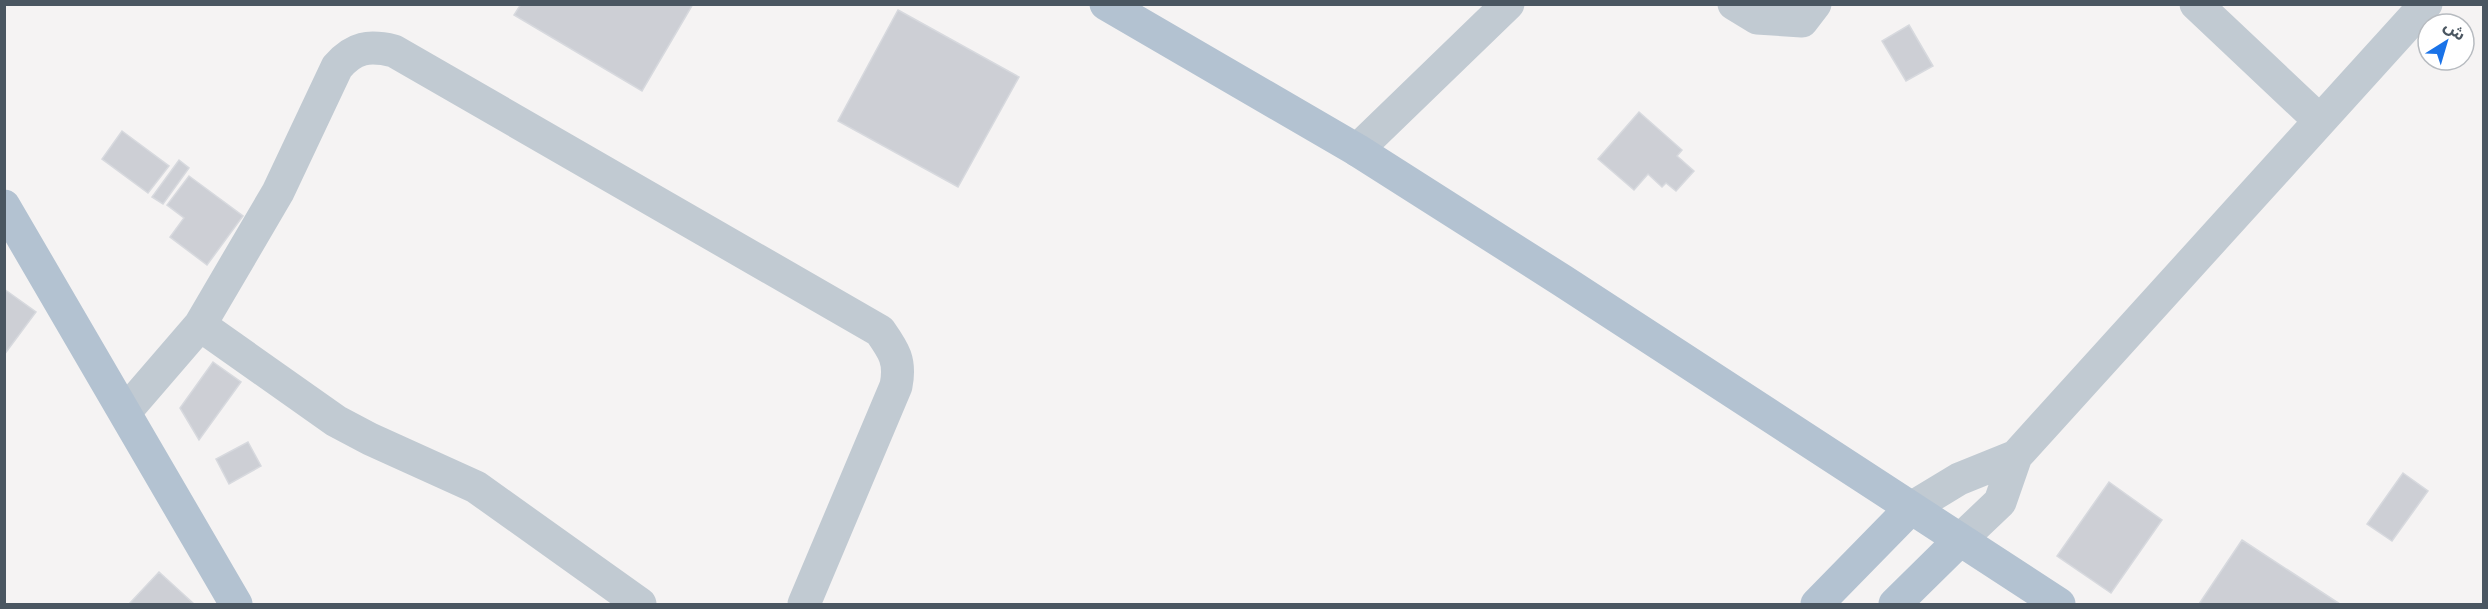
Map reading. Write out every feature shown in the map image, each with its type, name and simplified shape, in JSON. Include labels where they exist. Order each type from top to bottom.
[{"type":"main road","points":[[1106,4],[1357,150],[1563,280],[2060,604]]},
{"type":"main road","points":[[4,206],[236,604]]},
{"type":"main road","points":[[1817,604],[1911,508]]},
{"type":"main road","points":[[1895,604],[1959,540]]},
{"type":"street","points":[[1357,150],[1508,4]]},
{"type":"street","points":[[1734,4],[1757,18],[1802,21],[1815,4]]},
{"type":"street","points":[[2196,4],[2319,120]]},
{"type":"street","points":[[1959,540],[2000,502],[2016,456],[2426,4]]},
{"type":"street","points":[[125,412],[200,325],[278,192],[337,68],[348,55],[361,50],[376,47],[394,51],[880,332],[890,345],[897,359],[899,370],[896,386],[804,604]]},
{"type":"street","points":[[200,325],[336,421],[476,487],[640,604]]},
{"type":"street","points":[[1911,508],[1959,479],[2016,456]]},
{"type":"building","points":[[521,4],[693,4],[642,91],[514,15]]},
{"type":"building","points":[[898,10],[1019,77],[958,187],[838,121]]},
{"type":"building","points":[[1909,25],[1933,66],[1906,81],[1882,41]]},
{"type":"building","points":[[1639,112],[1682,150],[1677,156],[1694,171],[1676,191],[1666,183],[1662,187],[1648,174],[1634,190],[1598,159]]},
{"type":"building","points":[[122,131],[169,166],[148,193],[102,159]]},
{"type":"building","points":[[179,160],[189,168],[163,204],[152,197]]},
{"type":"building","points":[[189,176],[243,216],[207,265],[170,237],[184,218],[167,205]]},
{"type":"building","points":[[4,289],[36,312],[4,355]]},
{"type":"building","points":[[213,362],[241,382],[199,440],[180,408]]},
{"type":"building","points":[[248,442],[261,466],[229,484],[216,459]]},
{"type":"building","points":[[2403,473],[2428,491],[2392,541],[2367,524]]},
{"type":"building","points":[[2109,482],[2162,520],[2111,593],[2057,556]]},
{"type":"building","points":[[2242,540],[2340,604],[2199,604]]},
{"type":"building","points":[[159,572],[194,604],[129,604]]}]
